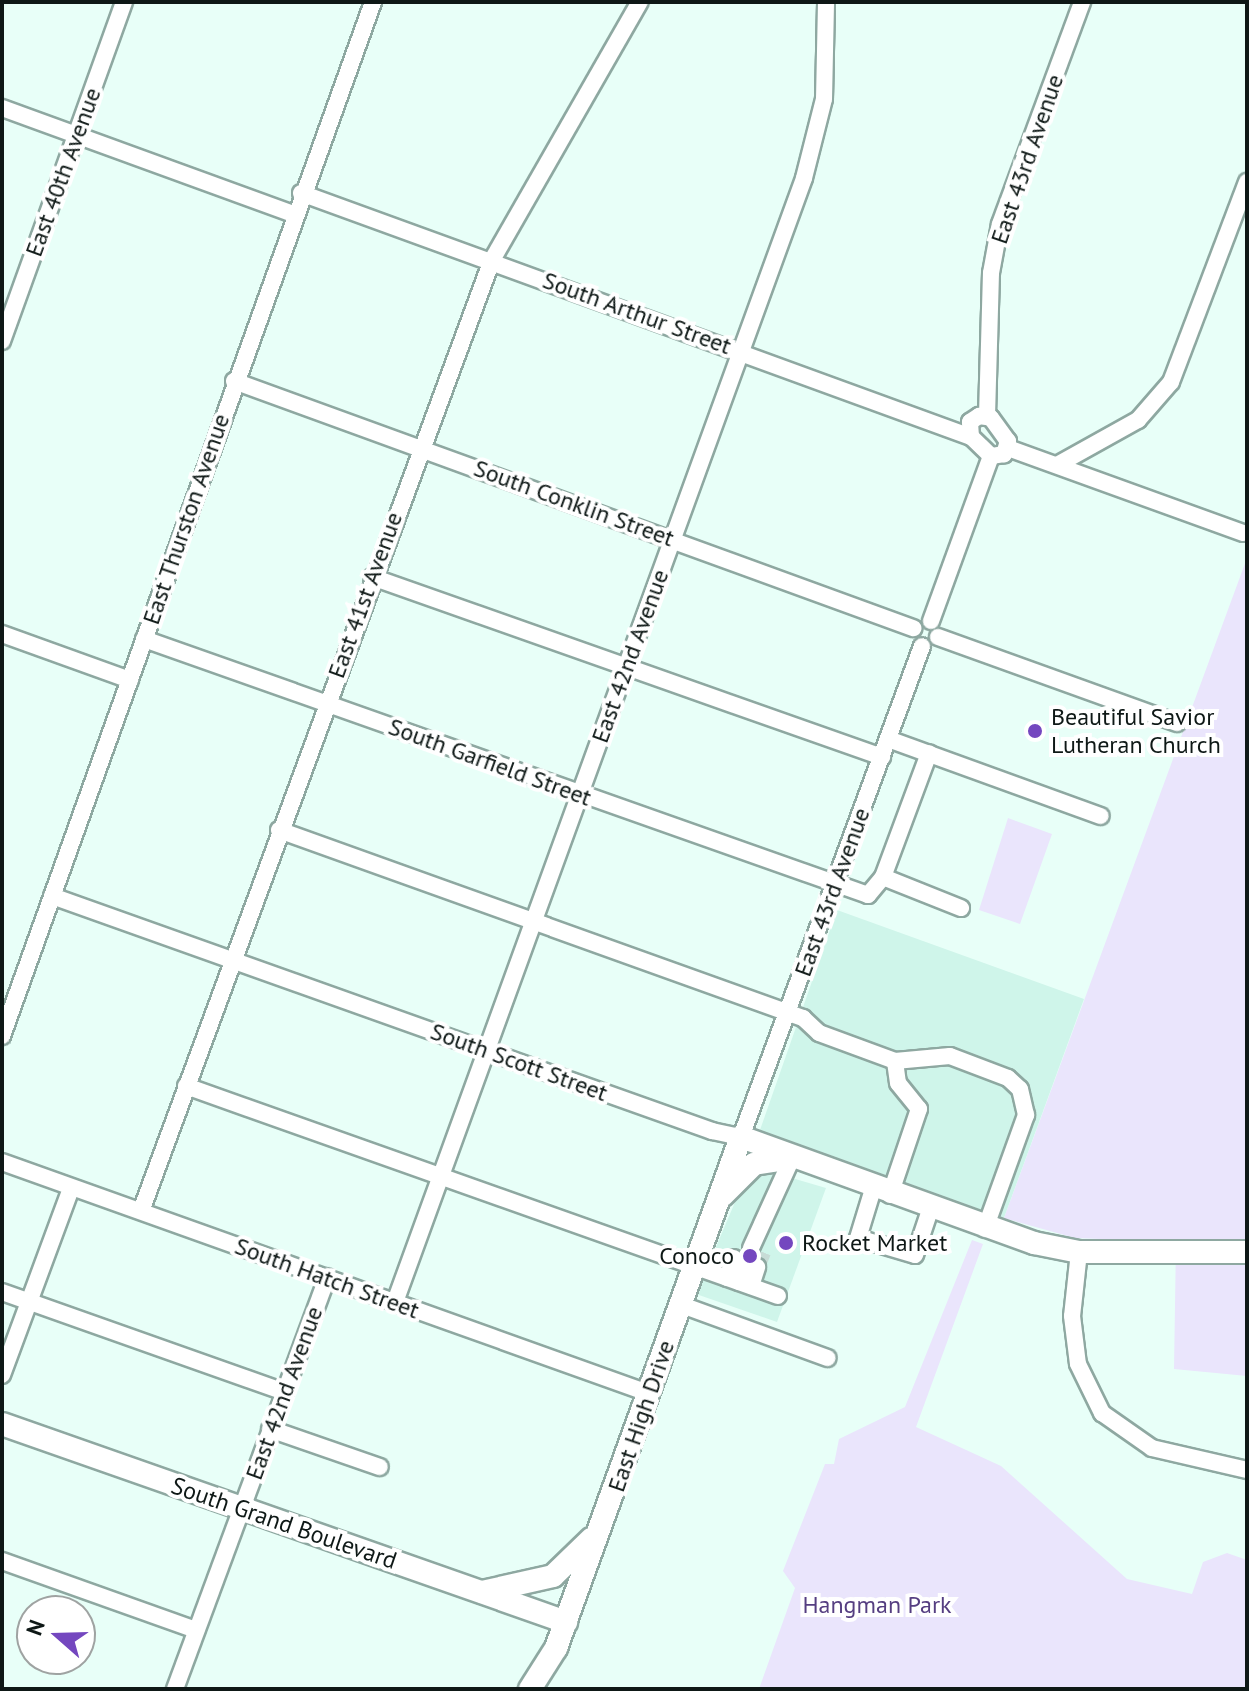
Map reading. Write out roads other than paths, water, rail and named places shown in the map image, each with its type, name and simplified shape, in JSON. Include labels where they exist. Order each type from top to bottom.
[{"type":"main road","name":"South Scott Street","points":[[741,1137],[773,1145],[792,1158],[985,1229],[1079,1252],[1247,1252]]},
{"type":"main road","name":"East High Drive","points":[[530,1689],[566,1622],[604,1523],[651,1394],[679,1304],[741,1137]]},
{"type":"main road","points":[[715,1204],[754,1164],[792,1158]]},
{"type":"main road","name":"South Grand Boulevard","points":[[2,1424],[566,1622]]},
{"type":"main road","points":[[480,1592],[553,1576],[578,1556],[604,1523]]},
{"type":"street","name":"East 40th Avenue","points":[[2,341],[124,2]]},
{"type":"street","name":"East Thurston Avenue","points":[[2,1036],[293,214],[373,2]]},
{"type":"street","name":"East 41st Avenue","points":[[141,1211],[325,703],[492,260],[640,2]]},
{"type":"street","name":"East 42nd Avenue","points":[[395,1302],[818,134],[824,99],[826,2]]},
{"type":"street","name":"East 43rd Avenue","points":[[987,416],[991,273],[1000,224],[1082,2]]},
{"type":"street","points":[[2,108],[293,214]]},
{"type":"street","points":[[1057,465],[1138,420],[1171,382],[1247,182]]},
{"type":"street","name":"South Arthur Street","points":[[301,193],[492,260],[971,437]]},
{"type":"street","name":"South Conklin Street","points":[[234,381],[913,628]]},
{"type":"street","points":[[1008,448],[999,457],[991,456],[971,437],[970,422],[987,416],[1008,448],[1243,533]]},
{"type":"street","points":[[991,456],[931,621],[938,637],[1177,723]]},
{"type":"street","points":[[372,577],[882,757]]},
{"type":"street","points":[[931,621],[913,628],[922,646],[938,637]]},
{"type":"street","points":[[2,634],[130,680]]},
{"type":"street","name":"South Garfield Street","points":[[144,639],[835,885],[868,895],[883,877]]},
{"type":"street","name":"East 43rd Avenue","points":[[741,1137],[922,646]]},
{"type":"street","points":[[888,739],[1101,816]]},
{"type":"street","points":[[929,753],[883,877],[961,908]]},
{"type":"street","points":[[279,830],[788,1012],[819,1033],[895,1061],[950,1056],[1008,1078],[1020,1089],[1026,1115],[985,1229]]},
{"type":"street","name":"South Scott Street","points":[[52,896],[712,1131],[741,1137]]},
{"type":"street","points":[[895,1061],[898,1083],[919,1109],[858,1238],[915,1255],[930,1210]]},
{"type":"street","points":[[186,1086],[442,1174],[778,1296]]},
{"type":"street","points":[[739,1282],[765,1211],[792,1158]]},
{"type":"street","name":"South Hatch Street","points":[[2,1162],[651,1394]]},
{"type":"street","points":[[2,1375],[71,1188]]},
{"type":"street","points":[[1079,1252],[1072,1316],[1078,1364],[1088,1390],[1102,1413],[1152,1448],[1247,1470]]},
{"type":"street","points":[[739,1282],[748,1255]]},
{"type":"street","name":"East 42nd Avenue","points":[[175,1689],[327,1277]]},
{"type":"street","points":[[2,1292],[284,1392]]},
{"type":"street","points":[[679,1304],[827,1358]]},
{"type":"street","points":[[270,1429],[380,1467]]},
{"type":"street","points":[[2,1561],[196,1630]]},
{"type":"tunnel","points":[[757,1267],[763,1252]]},
{"type":"place","name":"Beautiful Savior Lutheran Church","points":[[1035,731]]},
{"type":"place","name":"Rocket Market","points":[[786,1243]]},
{"type":"place","name":"Conoco","points":[[750,1256]]},
{"type":"park label","name":"Hangman Park","points":[[877,1605]]}]
